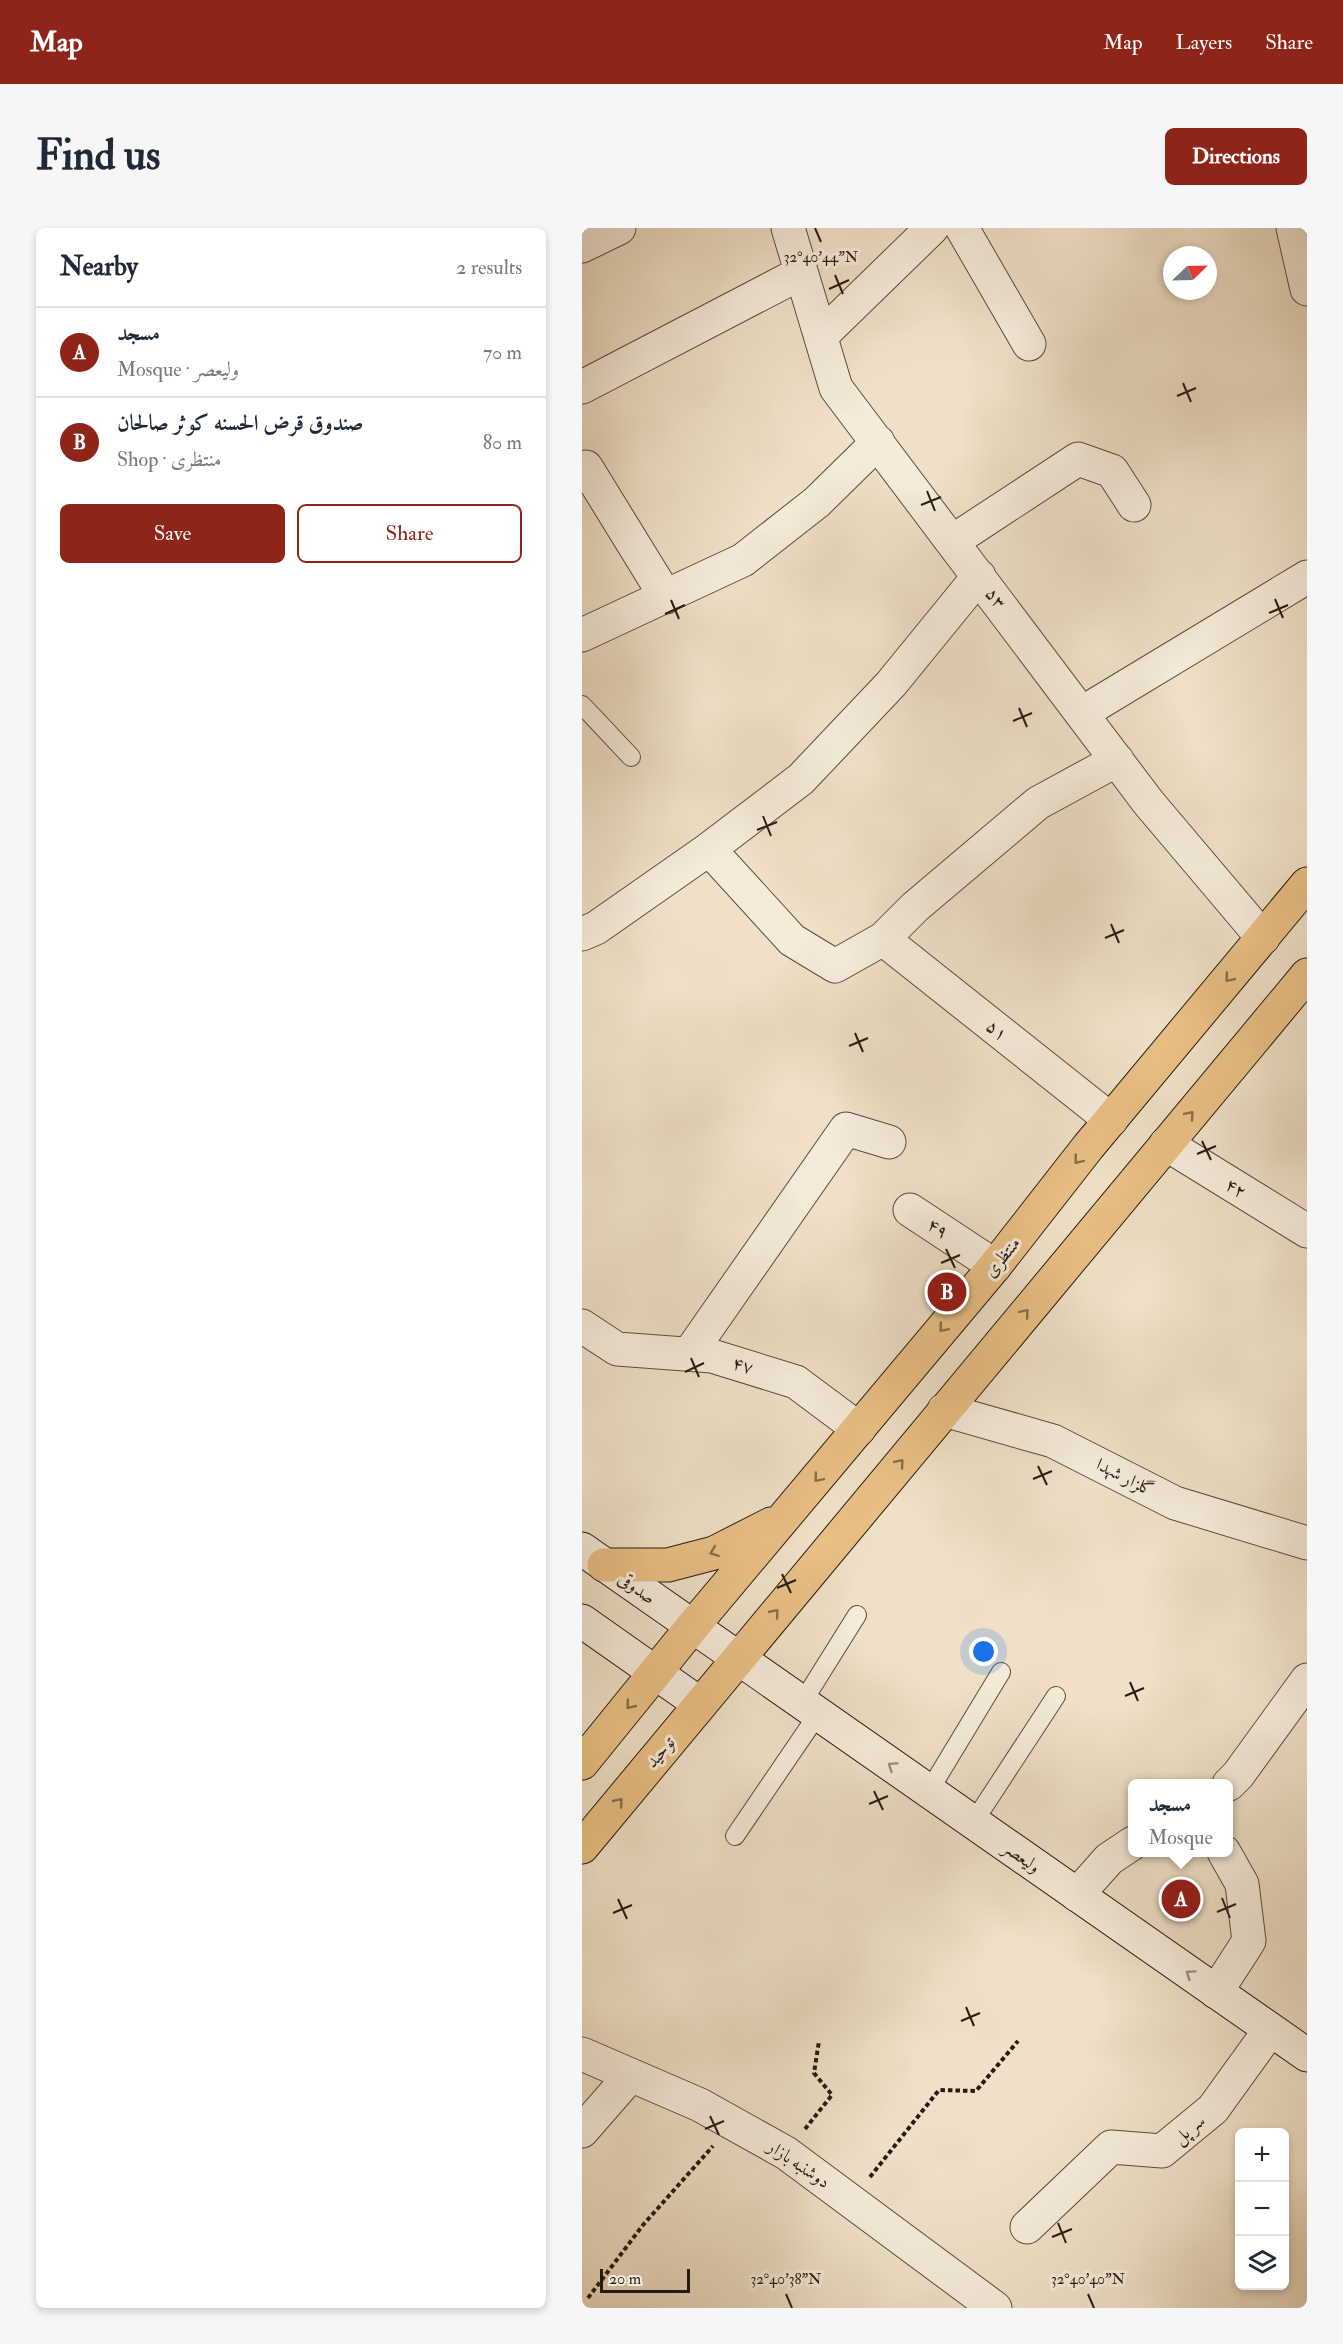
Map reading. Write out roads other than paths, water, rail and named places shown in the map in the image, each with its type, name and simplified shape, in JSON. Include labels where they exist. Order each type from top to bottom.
[{"type":"main road","name":"منتظری","points":[[693,1626],[995,1266],[1111,1120],[1307,884]]},
{"type":"main road","points":[[738,1658],[1307,975]]},
{"type":"main road","points":[[593,1557],[668,1565],[714,1553],[785,1516]]},
{"type":"main road","points":[[582,1763],[693,1626]]},
{"type":"main road","name":"توحید","points":[[582,1847],[738,1658]]},
{"type":"street","points":[[582,246],[619,228]]},
{"type":"street","name":"۵۳","points":[[788,228],[836,388],[953,540],[1148,802],[1263,938]]},
{"type":"street","points":[[821,336],[932,228]]},
{"type":"street","points":[[962,228],[1029,344]]},
{"type":"street","points":[[1293,228],[1307,289]]},
{"type":"street","points":[[582,387],[801,273]]},
{"type":"street","points":[[582,635],[743,561],[817,502],[878,442]]},
{"type":"street","points":[[953,540],[1078,459],[1112,471],[1134,505]]},
{"type":"street","points":[[586,467],[666,597]]},
{"type":"street","points":[[582,934],[596,928],[709,849],[801,779],[891,684],[980,576]]},
{"type":"street","points":[[1082,713],[1307,577]]},
{"type":"street","points":[[709,849],[792,940],[835,966],[883,939],[915,907],[1038,804],[1117,760]]},
{"type":"street","name":"۵۱","points":[[883,939],[1111,1120]]},
{"type":"street","points":[[689,1354],[846,1129],[889,1142]]},
{"type":"street","name":"۴۲","points":[[1166,1144],[1307,1231]]},
{"type":"street","name":"۴۹","points":[[910,1210],[995,1266]]},
{"type":"street","name":"۴۷","points":[[582,1326],[617,1349],[712,1356],[796,1382],[859,1428]]},
{"type":"street","name":"گلزار شهدا","points":[[944,1410],[1053,1441],[1175,1503],[1307,1543]]},
{"type":"street","name":"صدوقی","points":[[593,1557],[738,1658]]},
{"type":"street","points":[[582,1621],[700,1704]]},
{"type":"street","name":"ولیعصر","points":[[738,1658],[1307,2055]]},
{"type":"street","points":[[1233,1780],[1302,1695]]},
{"type":"street","points":[[1077,1895],[1109,1859],[1128,1846]]},
{"type":"street","points":[[1216,1992],[1249,1941],[1242,1884],[1227,1857]]},
{"type":"street","name":"سر پل","points":[[1027,2227],[1111,2147],[1161,2151],[1213,2109],[1270,2030]]},
{"type":"street","name":"دوشنبه بازار","points":[[582,2054],[700,2105],[786,2153],[995,2308]]},
{"type":"street","points":[[582,2131],[630,2076]]},
{"type":"lane","points":[[582,705],[631,757]]},
{"type":"lane","points":[[735,1836],[810,1709],[857,1615]]},
{"type":"lane","points":[[929,1791],[1001,1672]]},
{"type":"lane","points":[[973,1823],[1056,1696]]},
{"type":"place","name":"صندوق قرض الحسنه کوثر صالحان","points":[[947,1292]]},
{"type":"place","name":"مسجد","points":[[1181,1899]]}]
